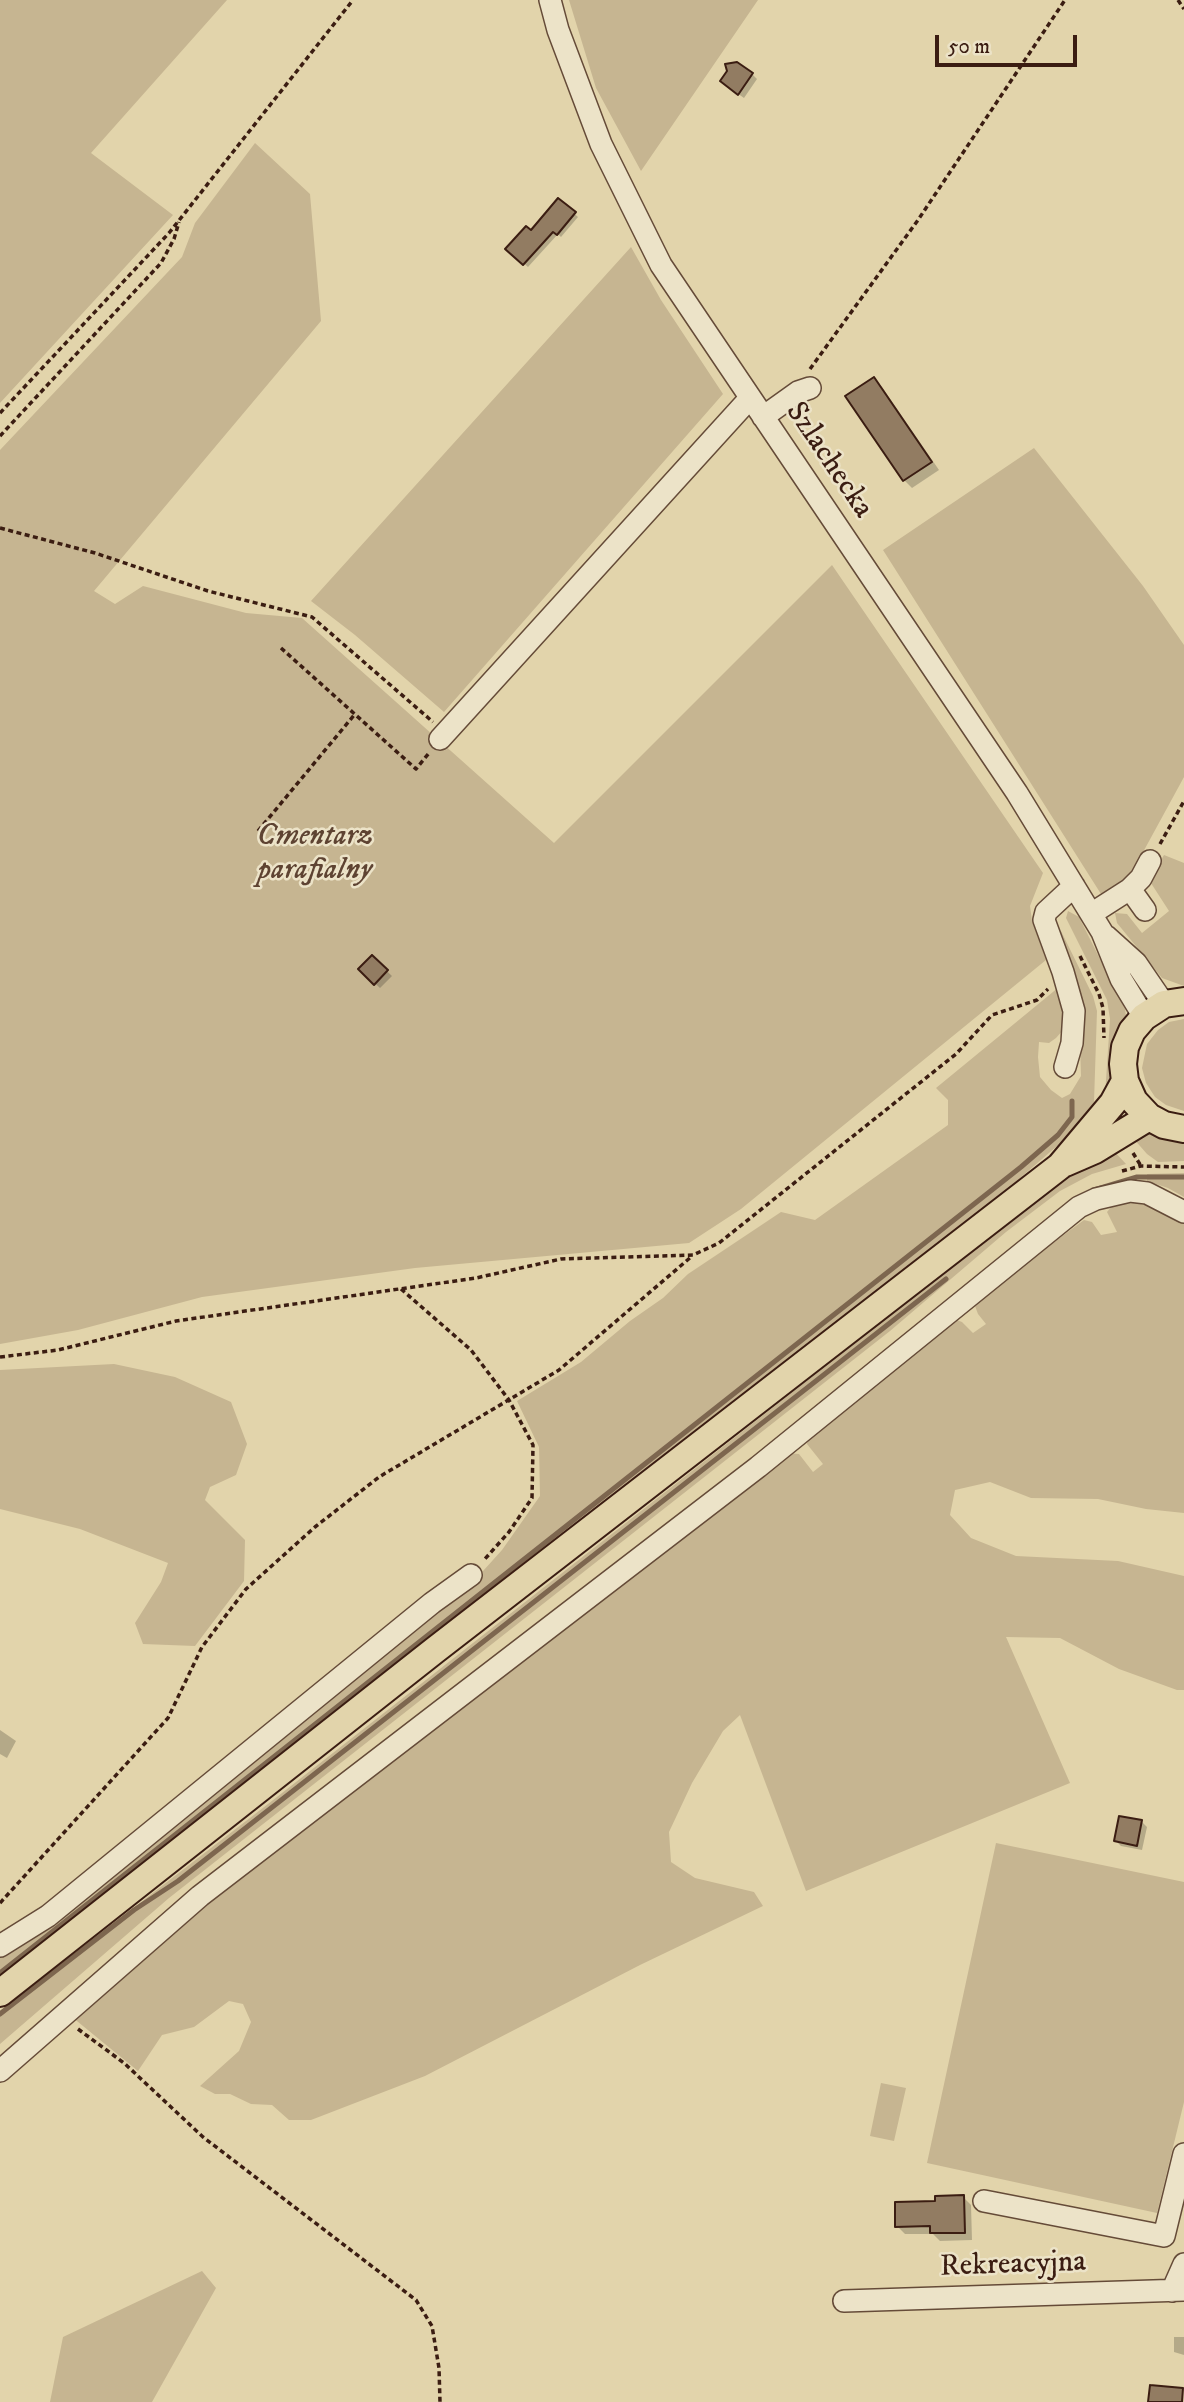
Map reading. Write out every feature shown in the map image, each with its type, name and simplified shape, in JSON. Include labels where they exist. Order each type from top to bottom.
[{"type":"main road","points":[[1164,1007],[1132,1031],[1125,1047],[1125,1081],[1134,1101],[1149,1117],[1164,1125],[1184,1129]]},
{"type":"main road","points":[[0,1993],[424,1658],[1060,1166],[1113,1103],[1125,1081]]},
{"type":"main road","points":[[1060,1166],[1095,1150],[1149,1117]]},
{"type":"street","name":"Szlachecka","points":[[550,0],[558,30],[601,144],[661,265],[1017,793],[1097,923],[1136,963],[1164,1007]]},
{"type":"street","points":[[763,417],[806,383]]},
{"type":"street","points":[[443,736],[750,398]]},
{"type":"street","points":[[1097,923],[1140,878],[1150,861]]},
{"type":"street","points":[[1065,1067],[1075,1024],[1074,1011],[1044,920],[1046,912],[1074,886]]},
{"type":"street","points":[[1130,889],[1145,910]]},
{"type":"street","points":[[0,2071],[200,1896],[758,1467],[1079,1207],[1096,1199],[1130,1191],[1147,1193],[1184,1212]]},
{"type":"street","points":[[0,1946],[48,1916],[432,1603],[471,1575]]},
{"type":"street","points":[[984,2201],[1164,2235],[1184,2154]]},
{"type":"street","points":[[1178,2291],[1184,2264]]},
{"type":"street","name":"Rekreacyjna","points":[[844,2301],[1178,2291]]},
{"type":"path","points":[[0,413],[179,221],[354,0]]},
{"type":"path","points":[[806,383],[1065,0]]},
{"type":"path","points":[[1178,0],[1184,9]]},
{"type":"path","points":[[0,436],[161,263],[174,239],[179,221]]},
{"type":"path","points":[[0,528],[95,553],[208,591],[312,617],[443,736],[416,769],[281,648]]},
{"type":"path","points":[[258,831],[355,714]]},
{"type":"path","points":[[1150,861],[1184,801]]},
{"type":"path","points":[[0,1903],[168,1718],[202,1647],[246,1589],[315,1527],[379,1477],[559,1370],[693,1255],[719,1243],[946,1062],[992,1014],[1037,1000],[1063,972]]},
{"type":"path","points":[[0,1357],[58,1350],[176,1321],[476,1278],[561,1259],[693,1255]]},
{"type":"path","points":[[400,1288],[471,1350],[509,1400],[533,1445],[532,1499],[509,1532],[471,1575]]},
{"type":"path","points":[[62,2018],[124,2063],[203,2137],[416,2300],[432,2326],[439,2368],[440,2402]]},
{"type":"green space","points":[[0,0],[227,0],[91,153],[173,215],[0,403]]},
{"type":"green space","points":[[569,0],[758,0],[641,171],[596,88]]},
{"type":"green space","name":"Cmentarz parafialny","points":[[255,143],[310,194],[321,321],[94,591],[115,604],[143,586],[246,613],[302,618],[554,843],[832,565],[1043,873],[1030,906],[1032,921],[1046,960],[741,1209],[689,1243],[415,1268],[202,1297],[78,1330],[0,1344],[0,450],[182,257],[195,223]]},
{"type":"green space","points":[[631,247],[661,300],[723,394],[444,712],[311,601]]},
{"type":"green space","points":[[1034,448],[1143,586],[1184,645],[1184,777],[1130,876],[1101,894],[883,550]]},
{"type":"green space","points":[[1164,855],[1184,863],[1184,986],[1162,978],[1117,923],[1115,913],[1127,914],[1142,933],[1169,911],[1149,880]]},
{"type":"green space","points":[[1068,911],[1079,917],[1125,1009],[1127,1023],[1117,1072],[1105,1096],[1110,1019],[1107,1000],[1066,918]]},
{"type":"green space","points":[[1061,931],[1093,996],[1097,1011],[1094,1102],[1086,1114],[1087,1117],[1072,1133],[981,1212],[757,1382],[0,1977],[0,1956],[27,1941],[171,1830],[474,1581],[502,1550],[540,1496],[539,1447],[517,1401],[581,1362],[630,1321],[663,1298],[688,1274],[781,1212],[815,1220],[948,1125],[948,1100],[936,1088],[1059,987],[1066,1009],[1063,1030],[1049,1043],[1039,1042],[1040,1077],[1062,1098],[1070,1094],[1081,1076],[1078,984],[1059,936]]},
{"type":"green space","points":[[1184,1019],[1184,1111],[1166,1105],[1155,1097],[1146,1083],[1142,1068],[1147,1044],[1158,1030],[1169,1022]]},
{"type":"green space","points":[[1146,1132],[1184,1138],[1184,1161],[1158,1162],[1147,1154],[1133,1138]]},
{"type":"green space","points":[[1113,1150],[1126,1164],[1092,1174],[1060,1191],[1006,1232],[890,1331],[169,1898],[0,2044],[0,2011],[268,1804],[1037,1197]]},
{"type":"green space","points":[[1184,1173],[1184,1197],[1147,1181],[1147,1174]]},
{"type":"green space","points":[[1131,1202],[1154,1207],[1184,1222],[1184,1513],[1146,1509],[1098,1499],[1031,1498],[990,1482],[955,1490],[950,1515],[971,1538],[1016,1556],[1118,1561],[1184,1576],[1184,1690],[1177,1690],[1119,1669],[1060,1638],[1006,1637],[1070,1783],[806,1891],[740,1715],[723,1731],[692,1783],[669,1832],[671,1862],[695,1878],[754,1892],[763,1906],[640,1965],[425,2076],[311,2120],[289,2120],[272,2105],[251,2104],[230,2094],[215,2094],[200,2086],[239,2051],[251,2022],[243,2004],[229,2001],[194,2027],[162,2035],[138,2071],[72,2017],[180,1923],[786,1453],[799,1454],[813,1472],[823,1464],[807,1444],[808,1437],[954,1319],[962,1322],[973,1333],[986,1324],[975,1306],[981,1296],[1084,1220],[1092,1222],[1101,1235],[1117,1232],[1107,1212],[1112,1206]]},
{"type":"green space","points":[[114,1364],[175,1377],[231,1402],[247,1444],[236,1475],[210,1487],[205,1500],[245,1540],[244,1581],[195,1646],[143,1644],[135,1623],[161,1582],[168,1563],[80,1529],[0,1509],[0,1370]]},
{"type":"green space","points":[[996,1843],[1184,1882],[1184,2102],[1157,2213],[927,2163]]},
{"type":"green space","points":[[881,2083],[906,2088],[894,2141],[870,2136]]},
{"type":"green space","points":[[202,2271],[216,2288],[152,2402],[50,2402],[63,2337]]},
{"type":"building","points":[[737,62],[753,73],[738,95],[720,81],[727,71],[725,64]]},
{"type":"building","points":[[558,198],[576,212],[557,235],[553,232],[523,265],[505,249],[526,226],[531,230]]},
{"type":"building","points":[[874,377],[932,462],[903,481],[845,396]]},
{"type":"building","points":[[372,955],[388,970],[374,985],[358,969]]},
{"type":"building","points":[[1119,1816],[1142,1820],[1137,1846],[1114,1841]]},
{"type":"building","points":[[964,2195],[965,2233],[930,2233],[930,2226],[895,2227],[895,2202],[935,2201],[935,2196]]},
{"type":"building","points":[[1150,2385],[1183,2388],[1182,2402],[1148,2402]]},
{"type":"waterway","points":[[0,1973],[1021,1167],[1058,1135],[1072,1117],[1072,1101]]},
{"type":"waterway","points":[[1094,1190],[1137,1177],[1184,1177]]},
{"type":"waterway","points":[[0,2014],[134,1910],[178,1881],[946,1279]]}]
